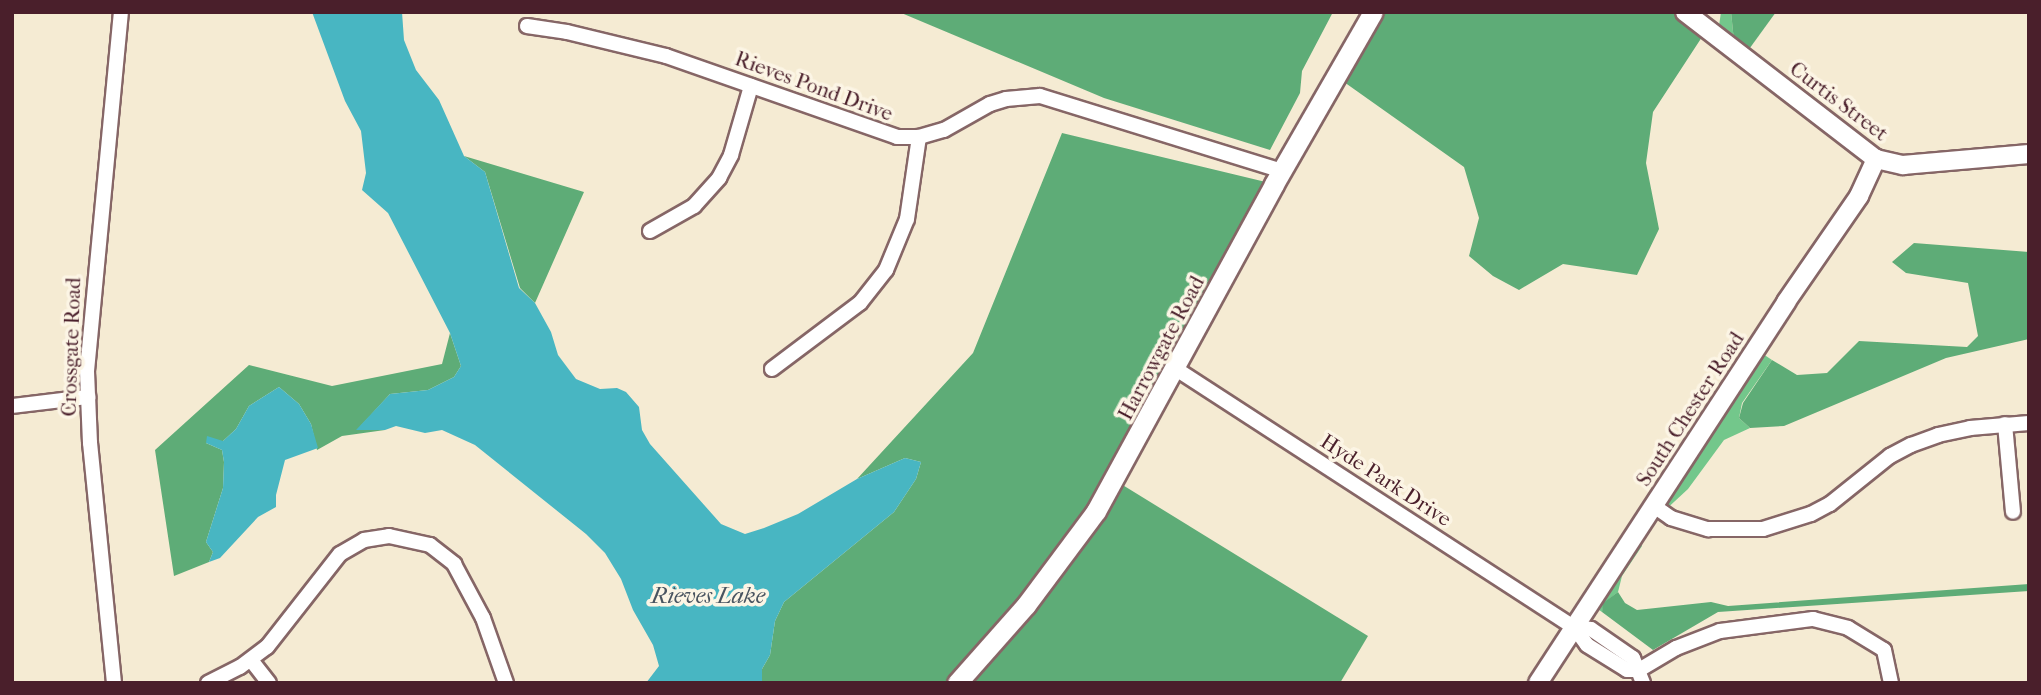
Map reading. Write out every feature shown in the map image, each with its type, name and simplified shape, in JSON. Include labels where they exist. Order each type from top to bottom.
[{"type":"main road","name":"Harrowgate Road","points":[[957,683],[1060,563],[1107,492],[1282,171],[1373,12]]},
{"type":"street","name":"Crossgate Road","points":[[114,683],[88,397],[94,272],[121,12]]},
{"type":"street","name":"Curtis Street","points":[[1685,12],[1875,159],[1903,165],[2029,154]]},
{"type":"street","name":"Rieves Pond Drive","points":[[527,26],[644,50],[882,134],[919,137],[944,130],[990,104],[1006,99],[1040,96],[1282,171]]},
{"type":"street","points":[[650,231],[694,205],[719,178],[731,155],[751,86]]},
{"type":"street","points":[[772,369],[860,303],[886,270],[907,219],[919,137]]},
{"type":"street","name":"South Chester Road","points":[[1538,683],[1859,197],[1875,159]]},
{"type":"street","name":"Hyde Park Drive","points":[[1176,369],[1574,627],[1591,629],[1633,658],[1641,676],[1676,648],[1720,631],[1813,619],[1848,628],[1884,650],[1891,683]]},
{"type":"street","points":[[12,406],[88,397]]},
{"type":"street","points":[[1654,506],[1671,518],[1707,529],[1763,529],[1811,514],[1830,504],[1890,456],[1911,445],[1938,435],[2005,424],[2029,423]]},
{"type":"street","points":[[2005,424],[2013,512]]},
{"type":"street","points":[[208,683],[251,660],[279,635],[340,554],[375,537],[416,540],[443,554],[462,573],[484,618],[506,683]]},
{"type":"street","points":[[251,660],[269,683]]},
{"type":"green space","points":[[899,12],[1333,12],[1302,71],[1300,93],[1270,150],[1104,98]]},
{"type":"green space","points":[[1384,12],[1672,12],[1702,37],[1653,112],[1646,163],[1659,229],[1637,275],[1563,264],[1519,290],[1493,276],[1469,256],[1479,218],[1464,167],[1344,82]]},
{"type":"green space","points":[[1721,12],[1731,12],[1734,41],[1719,26]]},
{"type":"green space","points":[[1731,12],[1776,12],[1747,52],[1734,41]]},
{"type":"green space","points":[[1062,133],[1274,184],[1124,462],[957,683],[762,683],[762,669],[770,655],[775,621],[784,602],[894,512],[916,479],[921,462],[905,458],[857,479],[973,353]]},
{"type":"green space","points":[[464,156],[584,192],[535,303],[520,288],[485,172]]},
{"type":"green space","points":[[1914,243],[2029,252],[2029,339],[1946,358],[1784,426],[1750,428],[1739,418],[1743,403],[1772,360],[1797,375],[1827,373],[1859,341],[1967,347],[1978,336],[1968,283],[1906,273],[1892,262]]},
{"type":"green space","points":[[450,333],[461,366],[454,377],[428,390],[390,394],[357,430],[385,430],[342,436],[317,450],[311,424],[299,404],[279,387],[249,406],[236,429],[223,441],[206,443],[222,450],[224,462],[223,488],[206,542],[213,552],[209,562],[174,576],[155,450],[249,365],[332,386],[442,364]]},
{"type":"green space","points":[[1760,352],[1772,360],[1742,403],[1739,418],[1750,428],[1724,440],[1688,489],[1661,514],[1654,514]]},
{"type":"green space","points":[[1121,484],[1368,636],[1340,683],[963,683]]},
{"type":"green space","points":[[1640,538],[1642,546],[1622,576],[1618,592],[1604,603],[1602,612],[1595,607]]},
{"type":"green space","points":[[2029,584],[2029,591],[1718,612],[1653,650],[1602,612],[1603,603],[1618,592],[1625,603],[1637,610],[1711,602],[1728,606]]},
{"type":"water","name":"Rieves Lake","points":[[312,12],[402,12],[404,40],[416,70],[439,100],[464,156],[485,172],[519,288],[535,303],[551,332],[558,355],[576,379],[600,389],[617,388],[626,392],[639,407],[642,430],[650,444],[721,524],[745,534],[798,514],[857,479],[905,458],[921,462],[916,479],[894,512],[784,602],[775,621],[770,655],[762,669],[762,683],[646,683],[659,666],[653,645],[633,610],[621,579],[605,553],[586,534],[475,445],[442,430],[425,433],[396,426],[385,430],[356,430],[390,394],[428,390],[454,377],[461,366],[450,333],[388,213],[362,190],[366,173],[361,131],[345,101]]},
{"type":"water","points":[[279,387],[299,404],[311,424],[318,448],[285,460],[276,495],[276,507],[258,517],[220,558],[209,562],[213,552],[206,542],[223,488],[224,462],[222,450],[206,443],[207,436],[223,441],[236,429],[249,406]]}]
